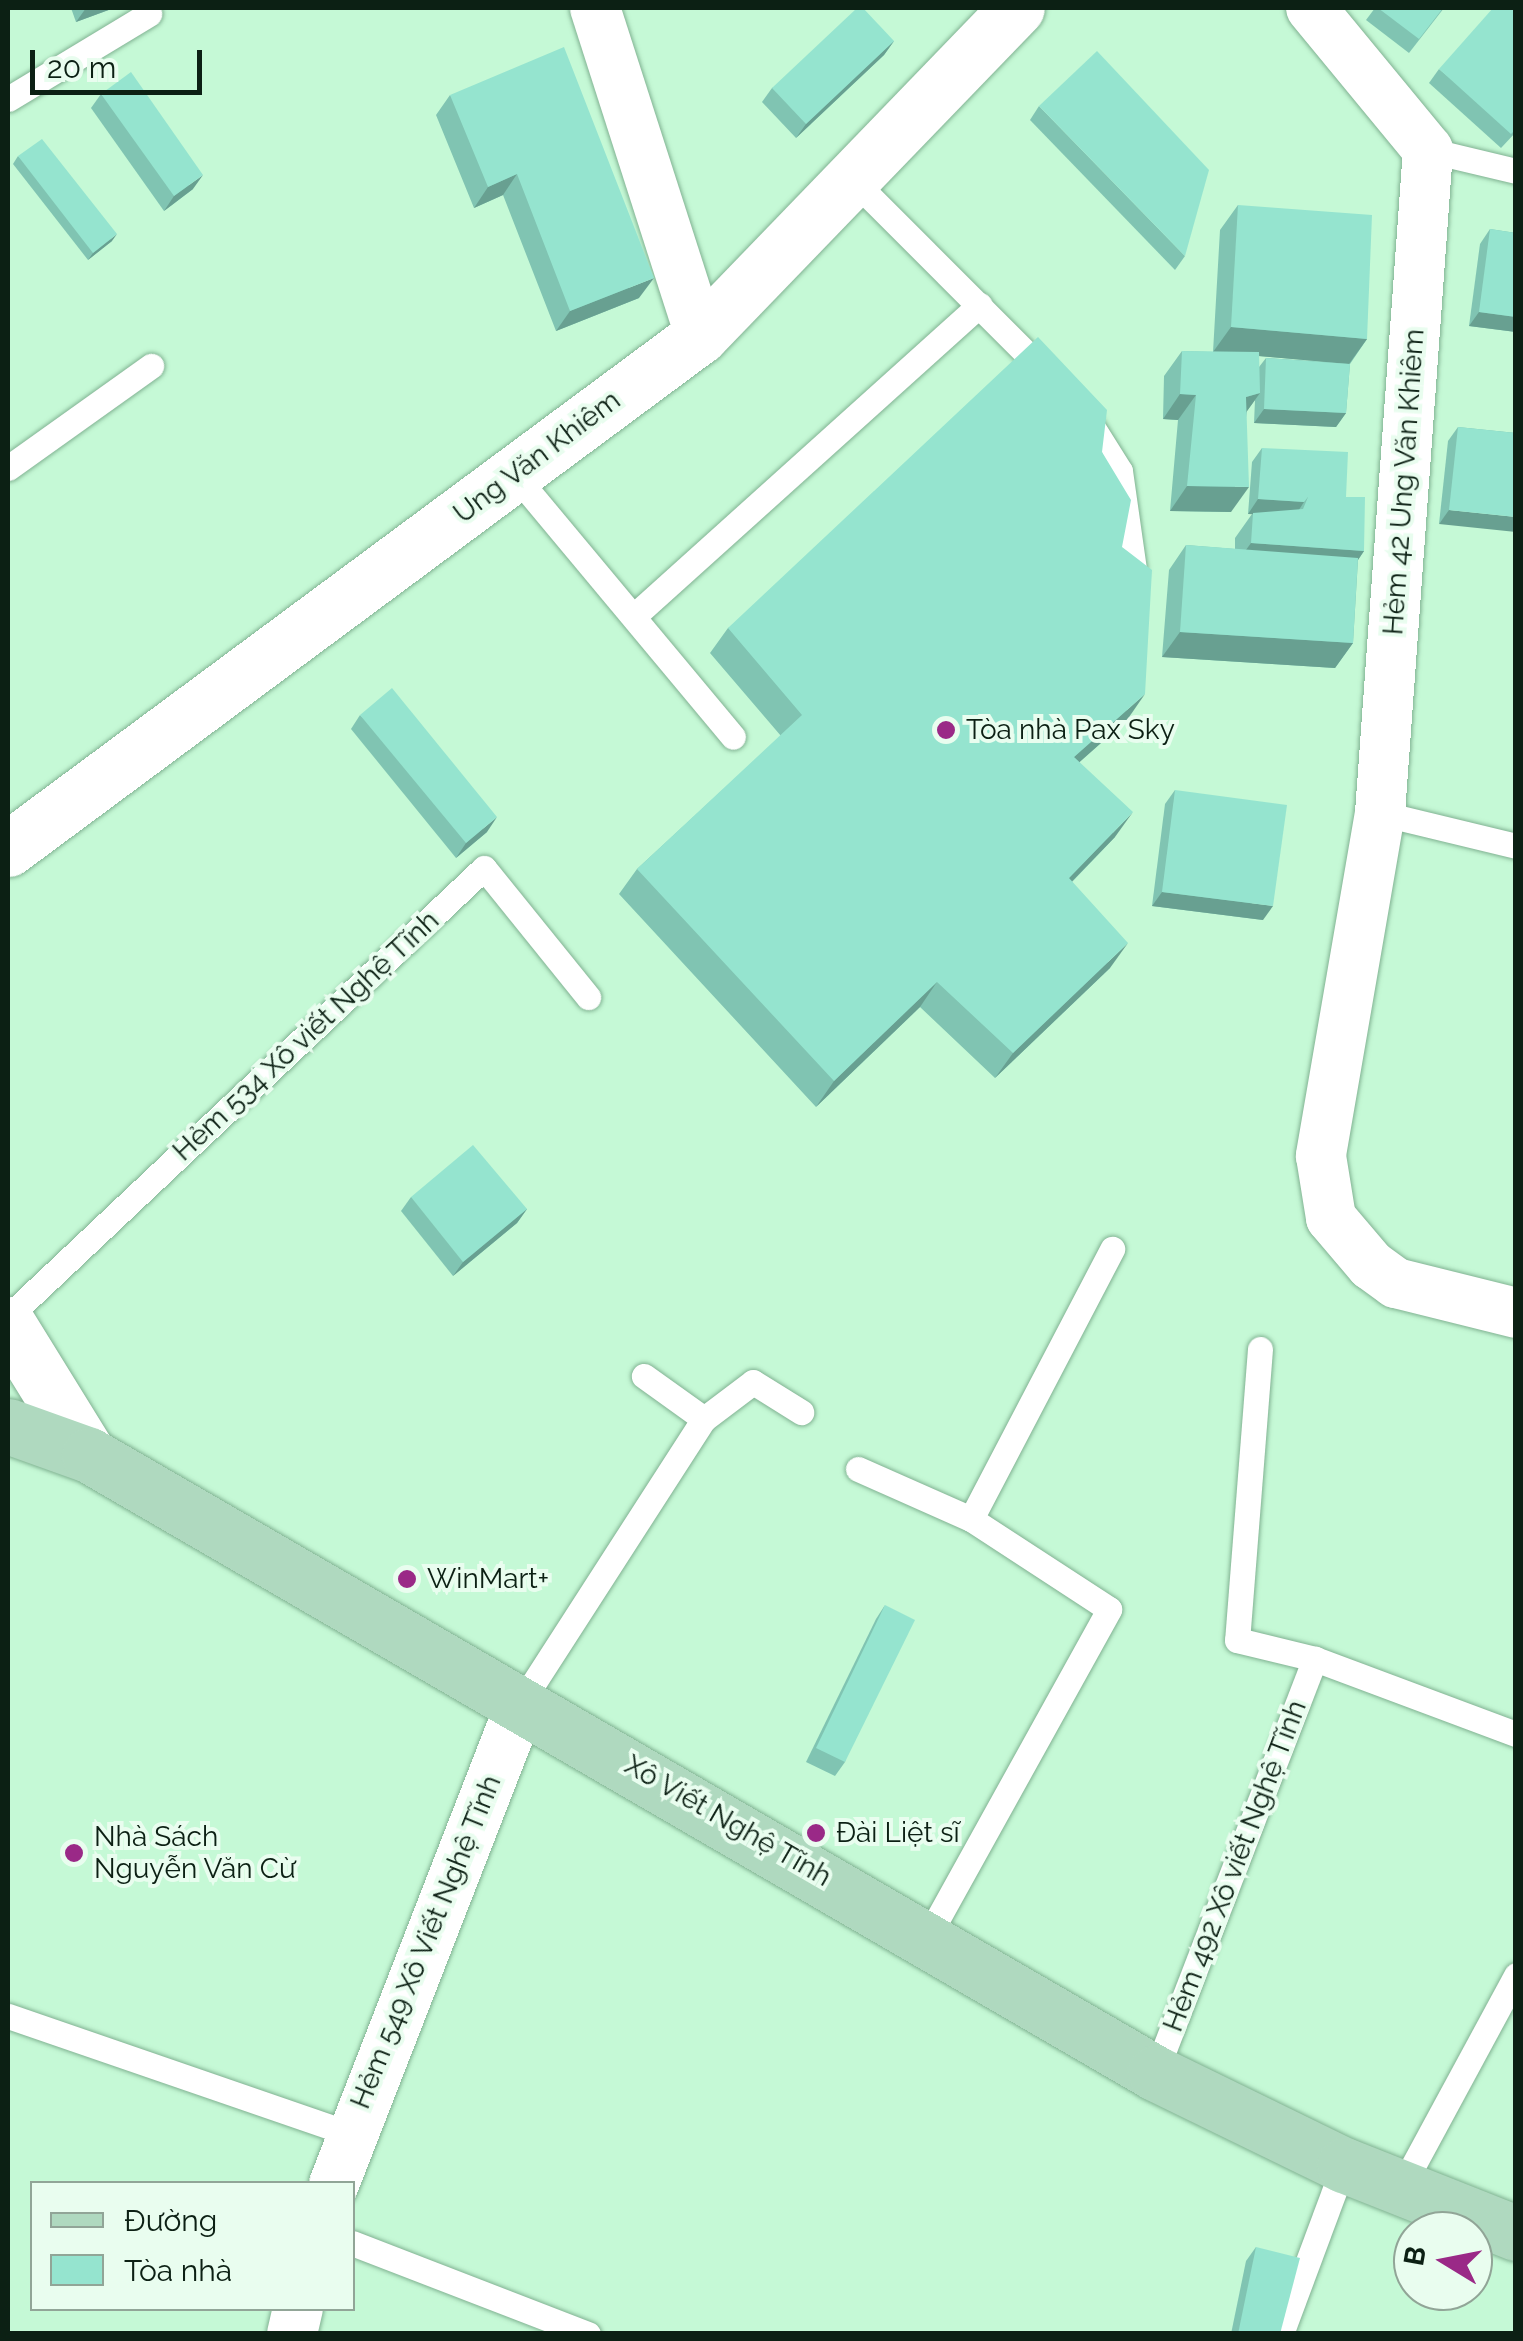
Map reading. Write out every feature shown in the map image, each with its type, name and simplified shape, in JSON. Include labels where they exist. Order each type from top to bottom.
[{"type":"main road","name":"Ung Văn Khiêm","points":[[8,849],[700,336],[1017,8]]},
{"type":"main road","name":"Xô Viết Nghệ Tĩnh","points":[[8,1320],[89,1454],[522,1701],[1155,2073],[1344,2166],[1516,2233]]},
{"type":"main road","points":[[8,1426],[89,1454]]},
{"type":"street","points":[[595,8],[700,336]]},
{"type":"street","points":[[1310,8],[1428,150]]},
{"type":"street","name":"Hẻm 42 Ung Văn Khiêm","points":[[1428,150],[1380,813],[1321,1156],[1331,1218],[1371,1265],[1396,1282],[1516,1314]]},
{"type":"street","name":"Hẻm 549 Xô Viết Nghệ Tĩnh","points":[[335,2181],[350,2134],[522,1701]]},
{"type":"lane","points":[[8,99],[149,14]]},
{"type":"lane","points":[[1428,150],[1516,170]]},
{"type":"lane","points":[[853,180],[980,304],[1100,431],[1120,471],[1134,569]]},
{"type":"lane","points":[[634,616],[980,304]]},
{"type":"lane","points":[[8,468],[151,366]]},
{"type":"lane","points":[[514,474],[733,737]]},
{"type":"lane","points":[[1380,813],[1516,846]]},
{"type":"lane","name":"Hẻm 534 Xô viết Nghệ Tĩnh","points":[[8,1320],[484,868],[588,998]]},
{"type":"lane","points":[[970,1519],[1112,1249]]},
{"type":"lane","points":[[1260,1349],[1236,1640],[1315,1659],[1516,1734]]},
{"type":"lane","points":[[644,1376],[704,1418]]},
{"type":"lane","points":[[522,1701],[704,1418],[753,1382],[801,1412]]},
{"type":"lane","points":[[858,1469],[970,1519],[1110,1609],[927,1938]]},
{"type":"lane","name":"Hẻm 492 Xô viết Nghệ Tĩnh","points":[[1155,2073],[1315,1659]]},
{"type":"lane","points":[[1401,2188],[1516,1975]]},
{"type":"lane","points":[[8,2016],[350,2134]]},
{"type":"lane","points":[[1282,2334],[1344,2166]]},
{"type":"lane","points":[[355,2244],[588,2334]]},
{"type":"building","points":[[857,8],[863,8],[894,41],[806,124],[772,88]]},
{"type":"building","points":[[1378,8],[1443,8],[1419,39]]},
{"type":"building","points":[[1493,8],[1516,8],[1516,129],[1511,134],[1439,69]]},
{"type":"building","points":[[564,47],[654,278],[570,311],[517,174],[488,187],[450,95]]},
{"type":"building","points":[[1097,51],[1209,170],[1185,256],[1039,106]]},
{"type":"building","points":[[131,72],[203,175],[174,196],[101,94]]},
{"type":"building","points":[[42,139],[117,234],[93,253],[18,156]]},
{"type":"building","points":[[1238,205],[1372,215],[1367,339],[1231,327]]},
{"type":"building","points":[[1490,229],[1516,233],[1516,317],[1479,312]]},
{"type":"building","name":"Tòa nhà Pax Sky","points":[[1038,337],[1107,410],[1102,452],[1131,500],[1122,547],[1152,570],[1145,694],[1074,757],[1133,812],[1069,878],[1128,943],[1013,1053],[937,982],[834,1081],[637,869],[802,715],[728,628]]},
{"type":"building","points":[[1182,351],[1259,352],[1260,393],[1246,397],[1249,487],[1187,486],[1196,395],[1180,394]]},
{"type":"building","points":[[1266,358],[1350,364],[1346,413],[1264,409]]},
{"type":"building","points":[[1458,427],[1516,433],[1516,517],[1449,510]]},
{"type":"building","points":[[1262,448],[1348,452],[1346,497],[1308,497],[1304,502],[1258,499]]},
{"type":"building","points":[[1308,497],[1365,497],[1364,551],[1251,543],[1253,513],[1303,509]]},
{"type":"building","points":[[1186,545],[1358,558],[1353,643],[1180,632]]},
{"type":"building","points":[[392,688],[497,817],[466,843],[360,715]]},
{"type":"building","points":[[1175,790],[1287,805],[1273,906],[1162,892]]},
{"type":"building","points":[[473,1145],[527,1209],[463,1262],[411,1197]]},
{"type":"building","points":[[885,1605],[915,1620],[845,1762],[816,1748]]},
{"type":"building","points":[[1256,2247],[1300,2258],[1280,2334],[1238,2334]]},
{"type":"place","name":"Tòa nhà Pax Sky","points":[[946,730]]},
{"type":"place","name":"WinMart+","points":[[407,1579]]},
{"type":"place","name":"Đài Liệt sĩ","points":[[816,1833]]},
{"type":"place","name":"Nhà Sách Nguyễn Văn Cừ","points":[[74,1853]]}]
